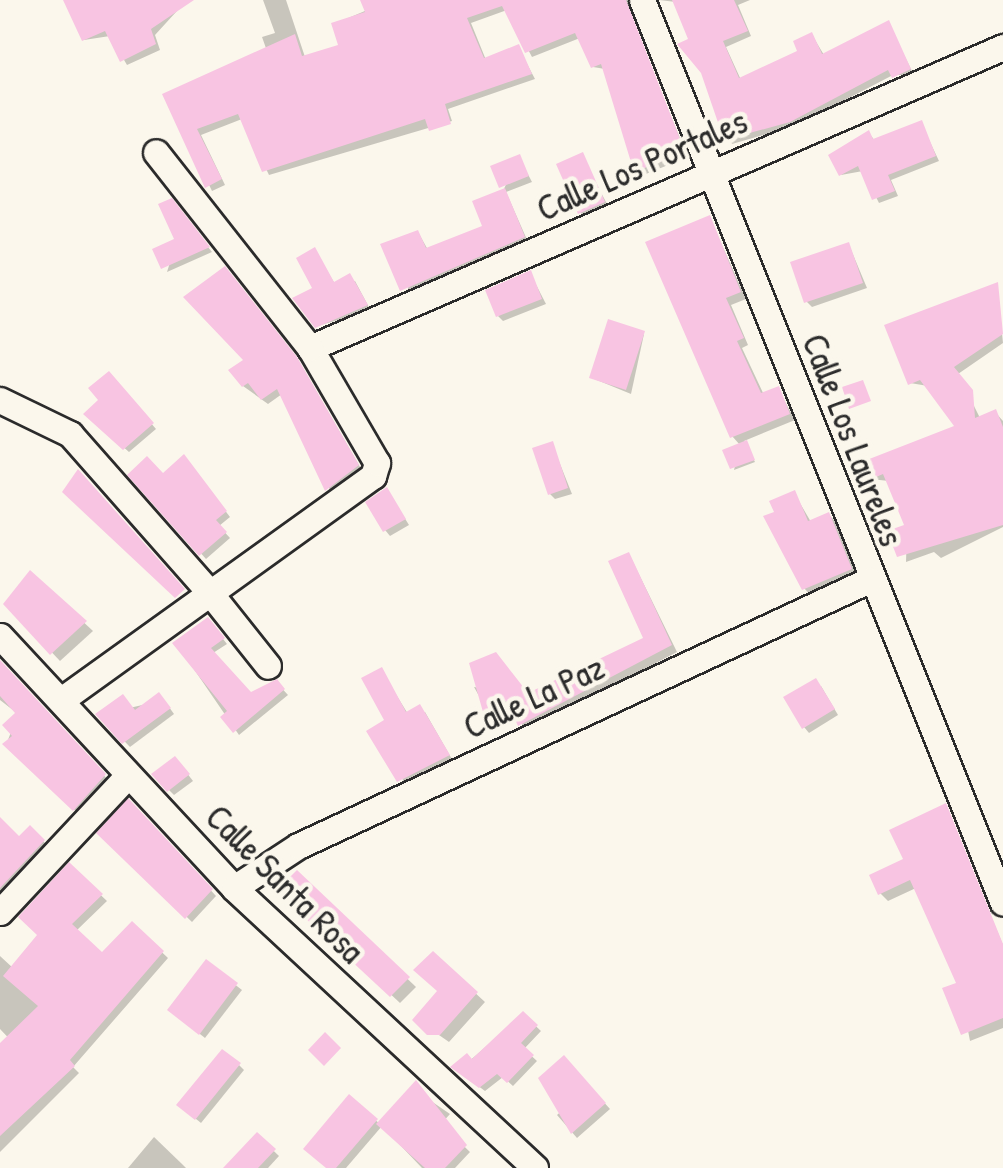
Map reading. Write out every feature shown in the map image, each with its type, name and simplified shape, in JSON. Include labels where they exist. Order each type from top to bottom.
[{"type":"street","name":"Calle Los Laureles","points":[[642,0],[870,580],[1003,903]]},
{"type":"street","name":"Calle Los Portales","points":[[310,348],[1003,47]]},
{"type":"street","points":[[64,698],[376,470],[310,348],[156,152]]},
{"type":"street","points":[[0,400],[70,434],[210,593],[268,666]]},
{"type":"street","name":"Calle La Paz","points":[[234,888],[298,846],[870,580]]},
{"type":"street","name":"Calle Santa Rosa","points":[[0,636],[64,698],[128,776],[234,888],[535,1168]]},
{"type":"street","points":[[0,912],[128,776]]},
{"type":"building","points":[[63,0],[194,0],[151,29],[156,44],[120,62],[105,31],[82,41]]},
{"type":"building","points":[[360,0],[626,0],[685,152],[634,172],[601,64],[591,68],[575,33],[525,53],[502,6],[467,18],[484,58],[519,44],[532,74],[445,104],[451,124],[429,131],[425,119],[262,172],[238,114],[197,129],[222,179],[205,188],[162,94],[295,34],[302,56],[338,45],[331,23],[365,12]]},
{"type":"building","points":[[672,0],[734,0],[748,31],[723,41],[739,78],[797,51],[793,41],[812,32],[822,54],[889,20],[911,69],[892,78],[888,70],[790,122],[724,140],[701,73],[677,44],[688,39]]},
{"type":"building","points":[[922,120],[936,156],[888,175],[895,191],[872,200],[858,166],[839,176],[828,155],[869,130],[873,139]]},
{"type":"building","points":[[583,152],[605,202],[578,214],[556,164]]},
{"type":"building","points":[[520,154],[529,176],[499,188],[490,166]]},
{"type":"building","points":[[505,188],[525,237],[400,291],[380,244],[418,230],[426,248],[482,226],[472,201]]},
{"type":"building","points":[[172,198],[210,247],[161,269],[152,249],[174,239],[158,204]]},
{"type":"building","points":[[710,215],[741,292],[726,298],[744,338],[737,341],[761,393],[779,386],[790,414],[730,438],[645,242]]},
{"type":"building","points":[[849,242],[863,283],[804,303],[790,262]]},
{"type":"building","points":[[315,247],[334,282],[350,273],[368,305],[315,328],[292,298],[312,288],[296,258]]},
{"type":"building","points":[[225,266],[297,357],[359,465],[325,491],[277,389],[261,400],[248,383],[242,387],[228,370],[243,360],[183,297]]},
{"type":"building","points":[[531,270],[542,299],[496,317],[485,290]]},
{"type":"building","points":[[998,282],[1003,334],[954,367],[973,390],[975,418],[996,409],[1003,427],[1003,525],[897,557],[887,531],[904,525],[883,474],[867,481],[859,463],[954,426],[920,380],[908,385],[884,325]]},
{"type":"building","points":[[608,319],[645,331],[626,390],[589,378]]},
{"type":"building","points":[[109,371],[154,423],[123,450],[83,414],[98,400],[88,388]]},
{"type":"building","points":[[863,380],[871,401],[849,409],[842,387]]},
{"type":"building","points":[[747,440],[755,460],[730,469],[722,450]]},
{"type":"building","points":[[553,441],[568,488],[548,495],[532,448]]},
{"type":"building","points":[[184,454],[227,511],[216,520],[227,532],[199,556],[127,475],[147,456],[163,473]]},
{"type":"building","points":[[78,469],[185,589],[175,598],[62,492]]},
{"type":"building","points":[[387,487],[406,519],[383,532],[365,502]]},
{"type":"building","points":[[795,490],[808,521],[829,512],[852,569],[802,590],[763,516],[774,512],[769,501]]},
{"type":"building","points":[[629,552],[672,645],[518,726],[506,701],[483,712],[469,663],[496,652],[528,693],[643,638],[608,561]]},
{"type":"building","points":[[30,570],[87,621],[50,655],[3,604]]},
{"type":"building","points":[[208,617],[225,638],[211,648],[251,692],[277,679],[285,689],[233,733],[220,717],[227,711],[172,643]]},
{"type":"building","points":[[0,660],[106,774],[73,811],[2,744],[12,736],[2,725],[15,713],[0,696]]},
{"type":"building","points":[[382,667],[406,712],[420,704],[450,755],[397,782],[366,731],[384,720],[361,678]]},
{"type":"building","points":[[816,678],[835,709],[802,729],[783,697]]},
{"type":"building","points":[[159,692],[171,708],[122,744],[95,714],[123,694],[135,710]]},
{"type":"building","points":[[175,756],[190,774],[167,792],[151,774]]},
{"type":"building","points":[[128,798],[213,889],[185,919],[96,833]]},
{"type":"building","points":[[946,803],[1003,944],[1003,1018],[961,1035],[942,988],[956,983],[910,880],[878,895],[869,875],[903,859],[889,830]]},
{"type":"building","points":[[0,817],[19,836],[30,825],[45,840],[0,888]]},
{"type":"building","points":[[69,862],[103,894],[72,924],[102,952],[132,921],[164,951],[70,1060],[75,1066],[0,1136],[0,1043],[38,1006],[3,976],[37,935],[18,917]]},
{"type":"building","points":[[297,870],[410,977],[390,997],[276,891]]},
{"type":"building","points":[[433,951],[478,992],[440,1035],[427,1035],[412,1020],[437,991],[413,970]]},
{"type":"building","points":[[206,959],[238,983],[199,1035],[167,1010]]},
{"type":"building","points":[[523,1011],[538,1025],[521,1043],[534,1055],[507,1083],[497,1074],[479,1088],[450,1067],[467,1053],[472,1059]]},
{"type":"building","points":[[325,1032],[341,1048],[324,1066],[308,1050]]},
{"type":"building","points":[[222,1049],[241,1063],[195,1120],[176,1105]]},
{"type":"building","points":[[564,1055],[606,1103],[571,1134],[538,1078]]},
{"type":"building","points":[[416,1080],[467,1145],[445,1168],[425,1168],[376,1124]]},
{"type":"building","points":[[349,1094],[378,1119],[336,1168],[326,1168],[303,1149]]},
{"type":"building","points":[[257,1132],[276,1149],[258,1168],[223,1168]]}]
